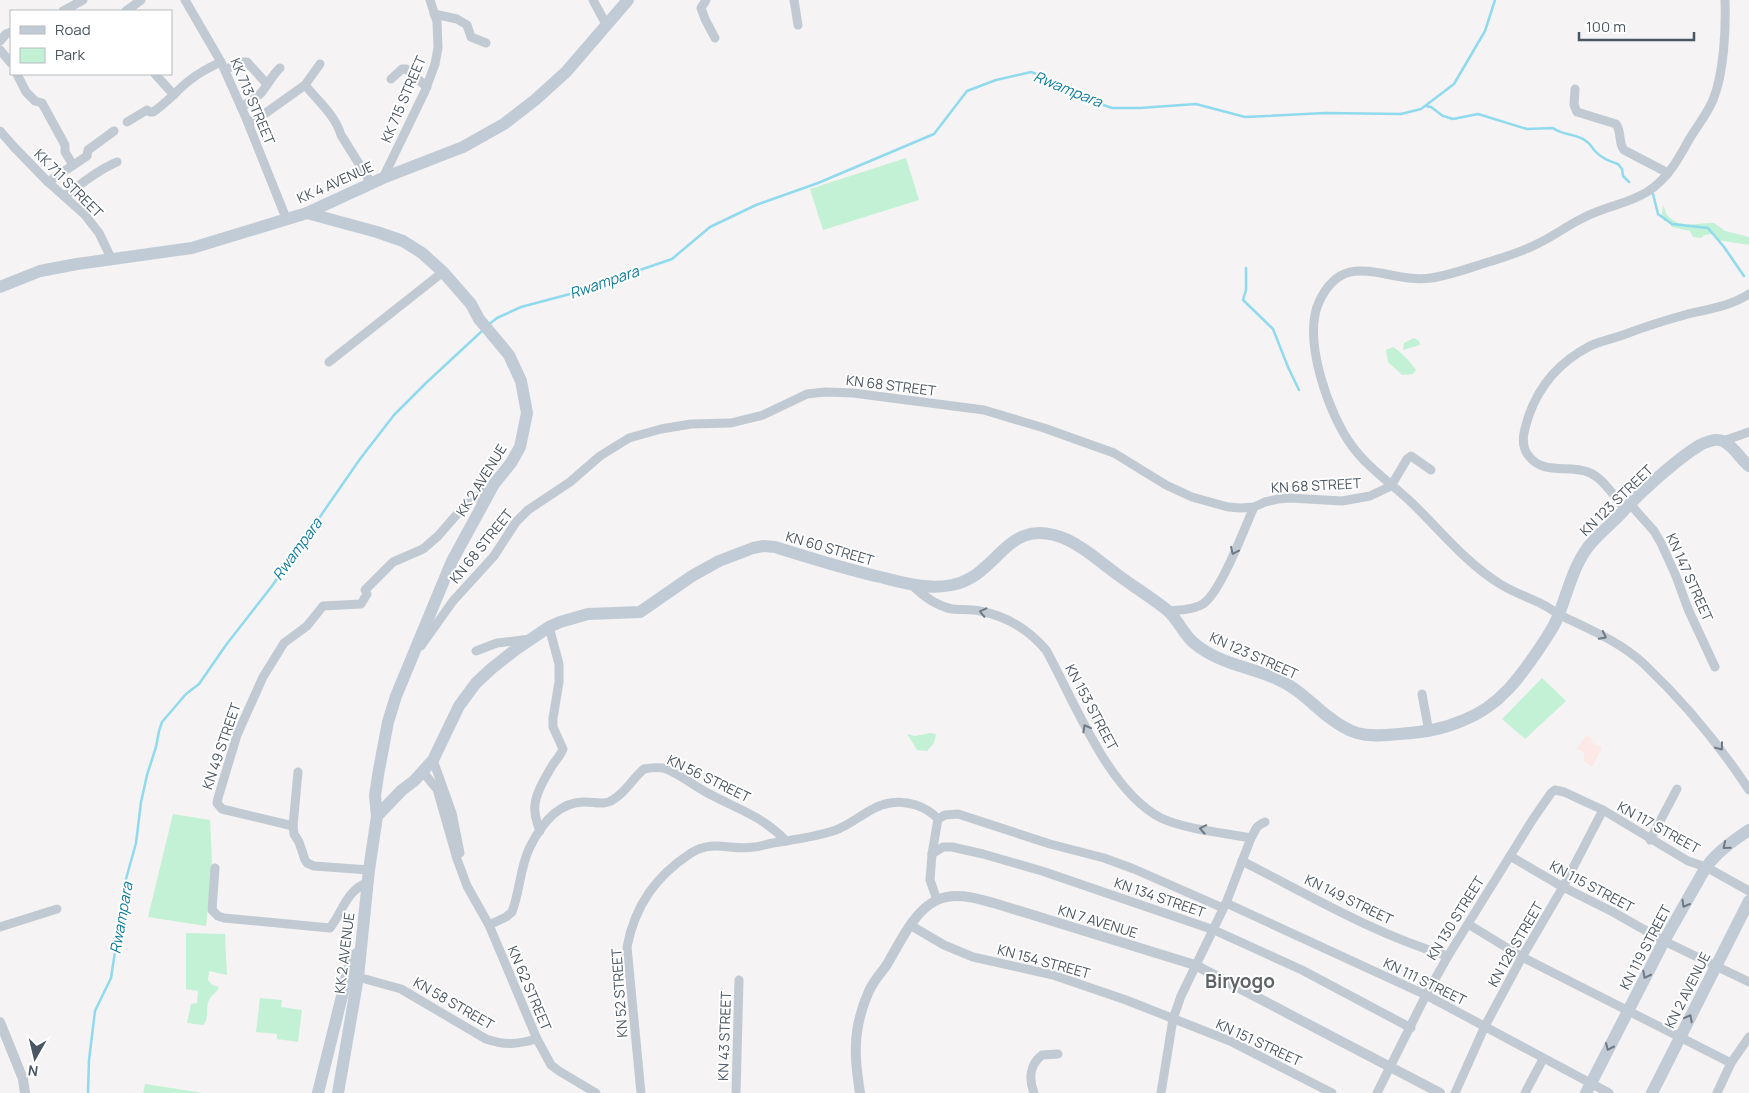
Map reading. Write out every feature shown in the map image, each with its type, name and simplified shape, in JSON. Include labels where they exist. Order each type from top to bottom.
[{"type":"main road","name":"KK 4 AVENUE","points":[[0,287],[40,271],[192,248],[307,213],[377,180],[463,147],[504,124],[535,100],[566,72],[628,0]]},
{"type":"main road","name":"KK 2 AVENUE","points":[[307,213],[403,241],[422,253],[443,272],[471,304],[479,319],[505,348],[521,380],[527,412],[520,447],[511,463],[494,484],[452,561],[408,664],[388,722],[375,796],[377,816],[368,876],[358,977],[338,1093]]},
{"type":"main road","name":"KN 123 STREET","points":[[993,560],[1020,536],[1042,534],[1065,538],[1082,547],[1168,611],[1186,635],[1198,647],[1228,661],[1278,679],[1293,687],[1326,716],[1350,730],[1370,736],[1430,732],[1468,719],[1495,703],[1522,674],[1555,624],[1567,588],[1586,550],[1600,533],[1672,466],[1700,445],[1715,440],[1724,441]]},
{"type":"main road","points":[[1724,441],[1749,466]]},
{"type":"main road","name":"KN 60 STREET","points":[[391,801],[433,760],[459,706],[476,683],[491,669],[531,639],[549,627],[568,619],[588,614],[640,612],[679,584],[712,565],[754,548],[764,546],[912,585],[938,586],[962,582],[971,578],[993,560]]},
{"type":"main road","points":[[377,816],[391,801],[378,775]]},
{"type":"main road","name":"KN 119 STREET","points":[[1589,1088],[1664,941],[1706,867],[1719,852],[1749,830]]},
{"type":"main road","name":"KN 2 AVENUE","points":[[1652,1093],[1749,901]]},
{"type":"main road","points":[[318,1093],[348,972],[353,957],[360,952]]},
{"type":"street","points":[[65,10],[84,0]]},
{"type":"street","points":[[127,10],[141,0]]},
{"type":"street","name":"KK 713 STREET","points":[[185,0],[223,66],[286,218]]},
{"type":"street","name":"KK 715 STREET","points":[[377,180],[427,87],[435,64],[438,48],[437,22],[430,0]]},
{"type":"street","points":[[593,0],[606,24]]},
{"type":"street","points":[[706,0],[701,8],[715,38]]},
{"type":"street","points":[[794,0],[798,25]]},
{"type":"street","points":[[1725,0],[1726,25],[1715,97],[1703,120],[1660,184],[1638,197],[1612,205],[1582,218],[1540,243],[1512,256],[1449,274],[1427,278],[1405,278],[1358,270],[1345,273],[1333,280],[1320,299],[1314,320],[1314,338],[1319,368],[1332,410],[1339,426],[1353,448],[1482,571],[1501,585],[1609,638],[1644,665],[1710,734],[1749,790]]},
{"type":"street","points":[[434,14],[457,19],[467,25],[471,37],[486,43]]},
{"type":"street","points":[[0,41],[10,32]]},
{"type":"street","points":[[0,50],[10,62]]},
{"type":"street","points":[[127,122],[147,110],[153,112],[162,106],[205,69],[247,62],[267,84]]},
{"type":"street","points":[[248,123],[263,115],[305,85],[320,64]]},
{"type":"street","points":[[241,107],[252,101],[262,92],[280,68]]},
{"type":"street","points":[[391,79],[402,69],[406,69],[427,87]]},
{"type":"street","points":[[18,75],[26,92],[35,101],[42,103],[65,145],[65,152],[73,165]]},
{"type":"street","points":[[156,75],[174,95]]},
{"type":"street","points":[[305,85],[326,108],[339,128],[341,135],[377,180]]},
{"type":"street","points":[[1575,89],[1574,105],[1577,112],[1616,124],[1620,132],[1622,148],[1668,173]]},
{"type":"street","name":"KK 711 STREET","points":[[0,130],[48,182],[85,215],[99,233],[112,260]]},
{"type":"street","points":[[48,182],[87,156],[88,150],[114,131]]},
{"type":"street","points":[[64,196],[104,167],[117,162]]},
{"type":"street","points":[[329,362],[443,272]]},
{"type":"street","name":"KN 147 STREET","points":[[1715,667],[1688,609],[1676,576],[1654,531],[1589,472],[1550,468],[1533,461],[1527,454],[1523,442],[1523,434],[1540,392],[1560,366],[1591,345],[1649,325],[1726,305],[1749,294]]},
{"type":"street","name":"KN 68 STREET","points":[[408,664],[453,601],[494,556],[516,522],[528,510],[570,482],[600,456],[629,438],[661,429],[691,424],[731,423],[763,415],[807,394],[825,392],[852,393],[984,410],[1044,428],[1114,453],[1166,485],[1192,497],[1228,507],[1254,507],[1264,502],[1278,499],[1342,501],[1370,496],[1391,486]]},
{"type":"street","points":[[1724,441],[1749,432]]},
{"type":"street","points":[[1391,486],[1408,457],[1413,457],[1431,470]]},
{"type":"street","name":"KN 49 STREET","points":[[293,826],[222,809],[217,804],[237,735],[263,677],[284,643],[307,626],[323,606],[361,604],[366,592],[393,562],[423,549],[438,536],[465,505],[494,484]]},
{"type":"street","points":[[1168,611],[1195,607],[1204,603],[1223,574],[1254,507]]},
{"type":"street","name":"KN 153 STREET","points":[[912,585],[921,594],[940,605],[950,608],[979,610],[1002,617],[1023,628],[1039,642],[1046,650],[1085,728],[1102,756],[1137,802],[1162,818],[1179,824],[1251,838]]},
{"type":"street","points":[[540,831],[535,804],[539,791],[560,756],[562,749],[553,727],[559,682],[559,664],[549,627]]},
{"type":"street","points":[[476,651],[497,643],[531,639]]},
{"type":"street","points":[[1422,694],[1430,732]]},
{"type":"street","name":"KN 62 STREET","points":[[433,760],[452,813],[463,873]]},
{"type":"street","name":"KN 56 STREET","points":[[489,926],[512,912],[528,851],[540,831],[556,812],[568,804],[585,802],[605,803],[614,800],[644,769],[662,768],[672,772],[719,799],[760,819],[776,830],[786,841]]},
{"type":"street","name":"KN 62 STREET","points":[[422,771],[437,789],[457,859],[467,886],[489,926],[537,1039],[551,1065],[596,1093]]},
{"type":"street","points":[[298,772],[293,826],[294,834],[307,863],[368,876]]},
{"type":"street","points":[[1650,840],[1677,789]]},
{"type":"street","name":"KN 117 STREET","points":[[1555,790],[1564,792],[1602,810],[1688,861],[1706,867],[1749,890]]},
{"type":"street","name":"KN 130 STREET","points":[[1377,1093],[1426,995],[1448,956],[1537,812],[1550,793],[1555,790]]},
{"type":"street","name":"KN 52 STREET","points":[[641,1093],[627,947],[631,927],[643,900],[661,877],[703,846],[717,845],[739,849],[755,848],[836,830],[879,806],[891,802],[913,803],[933,813],[938,819]]},
{"type":"street","name":"KN 128 STREET","points":[[1455,1093],[1485,1026],[1563,887],[1602,810]]},
{"type":"street","name":"KN 111 STREET","points":[[938,819],[945,815],[958,814],[1050,844],[1104,858],[1224,905],[1426,995],[1543,1059],[1589,1088],[1609,1093]]},
{"type":"street","points":[[860,1093],[856,1066],[856,1041],[860,1013],[869,991],[910,925],[926,908],[937,900],[930,880],[938,819]]},
{"type":"street","points":[[1161,1093],[1173,1019],[1195,966],[1214,930],[1251,838],[1257,827],[1265,822]]},
{"type":"street","name":"KN 134 STREET","points":[[932,854],[943,848],[952,847],[983,854],[1042,871],[1214,930],[1302,970],[1410,1028]]},
{"type":"street","name":"KN 115 STREET","points":[[1510,856],[1563,887],[1613,912],[1664,941],[1749,982]]},
{"type":"street","name":"KN 149 STREET","points":[[1242,861],[1344,913],[1409,943],[1448,956]]},
{"type":"street","points":[[215,868],[212,910],[218,916],[322,928],[330,928],[348,896],[368,876]]},
{"type":"street","name":"KN 7 AVENUE","points":[[937,900],[957,896],[998,904],[1195,966],[1440,1093]]},
{"type":"street","points":[[0,927],[57,910]]},
{"type":"street","points":[[1468,924],[1522,957],[1731,1063]]},
{"type":"street","name":"KN 154 STREET","points":[[910,925],[944,945],[965,954],[1054,975],[1126,1000],[1173,1019]]},
{"type":"street","name":"KN 58 STREET","points":[[358,977],[401,989],[486,1039],[501,1044],[521,1043],[537,1039]]},
{"type":"street","name":"KN 43 STREET","points":[[736,1093],[739,980]]},
{"type":"street","name":"KN 151 STREET","points":[[1173,1019],[1230,1041],[1332,1093]]},
{"type":"street","points":[[0,1022],[23,1079],[25,1093]]},
{"type":"street","points":[[1717,1093],[1731,1063],[1749,1037]]},
{"type":"street","points":[[1034,1093],[1030,1082],[1036,1062],[1042,1055],[1058,1054]]},
{"type":"street","points":[[1525,1093],[1543,1059]]},
{"type":"shaded area","points":[[1586,735],[1592,738],[1591,742],[1602,748],[1592,767],[1583,761],[1585,753],[1577,749]]},
{"type":"green space","points":[[906,158],[919,200],[823,230],[810,189]]},
{"type":"green space","points":[[1663,205],[1668,216],[1678,223],[1714,223],[1725,231],[1749,237],[1749,245],[1717,240],[1713,233],[1702,238],[1693,237],[1690,231],[1672,227],[1668,221],[1664,221],[1662,214]]},
{"type":"green space","points":[[1414,338],[1419,341],[1420,345],[1403,350],[1404,343]]},
{"type":"green space","points":[[1393,347],[1414,367],[1416,370],[1413,374],[1402,375],[1388,362],[1386,350]]},
{"type":"green space","points":[[1542,678],[1566,701],[1525,739],[1502,719]]},
{"type":"green space","points":[[930,733],[936,734],[934,743],[927,751],[917,750],[907,734],[915,736]]},
{"type":"green space","points":[[173,814],[210,820],[212,863],[206,926],[148,917]]},
{"type":"green space","points":[[186,933],[225,934],[227,975],[209,971],[208,980],[212,985],[219,987],[209,1000],[206,1019],[203,1025],[187,1023],[191,1004],[197,1003],[198,991],[186,989]]},
{"type":"green space","points":[[260,998],[282,1000],[281,1007],[302,1010],[298,1042],[277,1039],[277,1034],[256,1032]]},
{"type":"green space","points":[[145,1084],[203,1093],[143,1093]]},
{"type":"waterway","name":"Rwampara","points":[[488,325],[497,318],[521,307],[570,294],[672,259],[710,227],[756,205],[818,183],[934,134],[967,91],[996,80],[1031,72],[1058,82],[1089,100],[1112,108],[1196,104],[1245,117],[1325,113],[1401,114],[1421,109],[1454,84],[1485,31],[1495,0]]},
{"type":"waterway","points":[[1426,106],[1431,107],[1443,116],[1453,119],[1478,114],[1527,129],[1553,128],[1557,131],[1582,138],[1602,157],[1618,164],[1622,169],[1623,176],[1629,182]]},
{"type":"waterway","points":[[1653,194],[1658,214],[1672,224],[1708,228],[1744,276]]},
{"type":"waterway","points":[[1246,268],[1246,290],[1243,300],[1273,329],[1299,390]]},
{"type":"waterway","name":"Rwampara","points":[[88,1093],[89,1060],[95,1011],[111,978],[126,879],[136,843],[141,802],[162,722],[186,694],[199,684],[226,645],[272,586],[360,459],[394,415],[482,331]]},
{"type":"district","name":"Biryogo","points":[[1240,981]]}]
